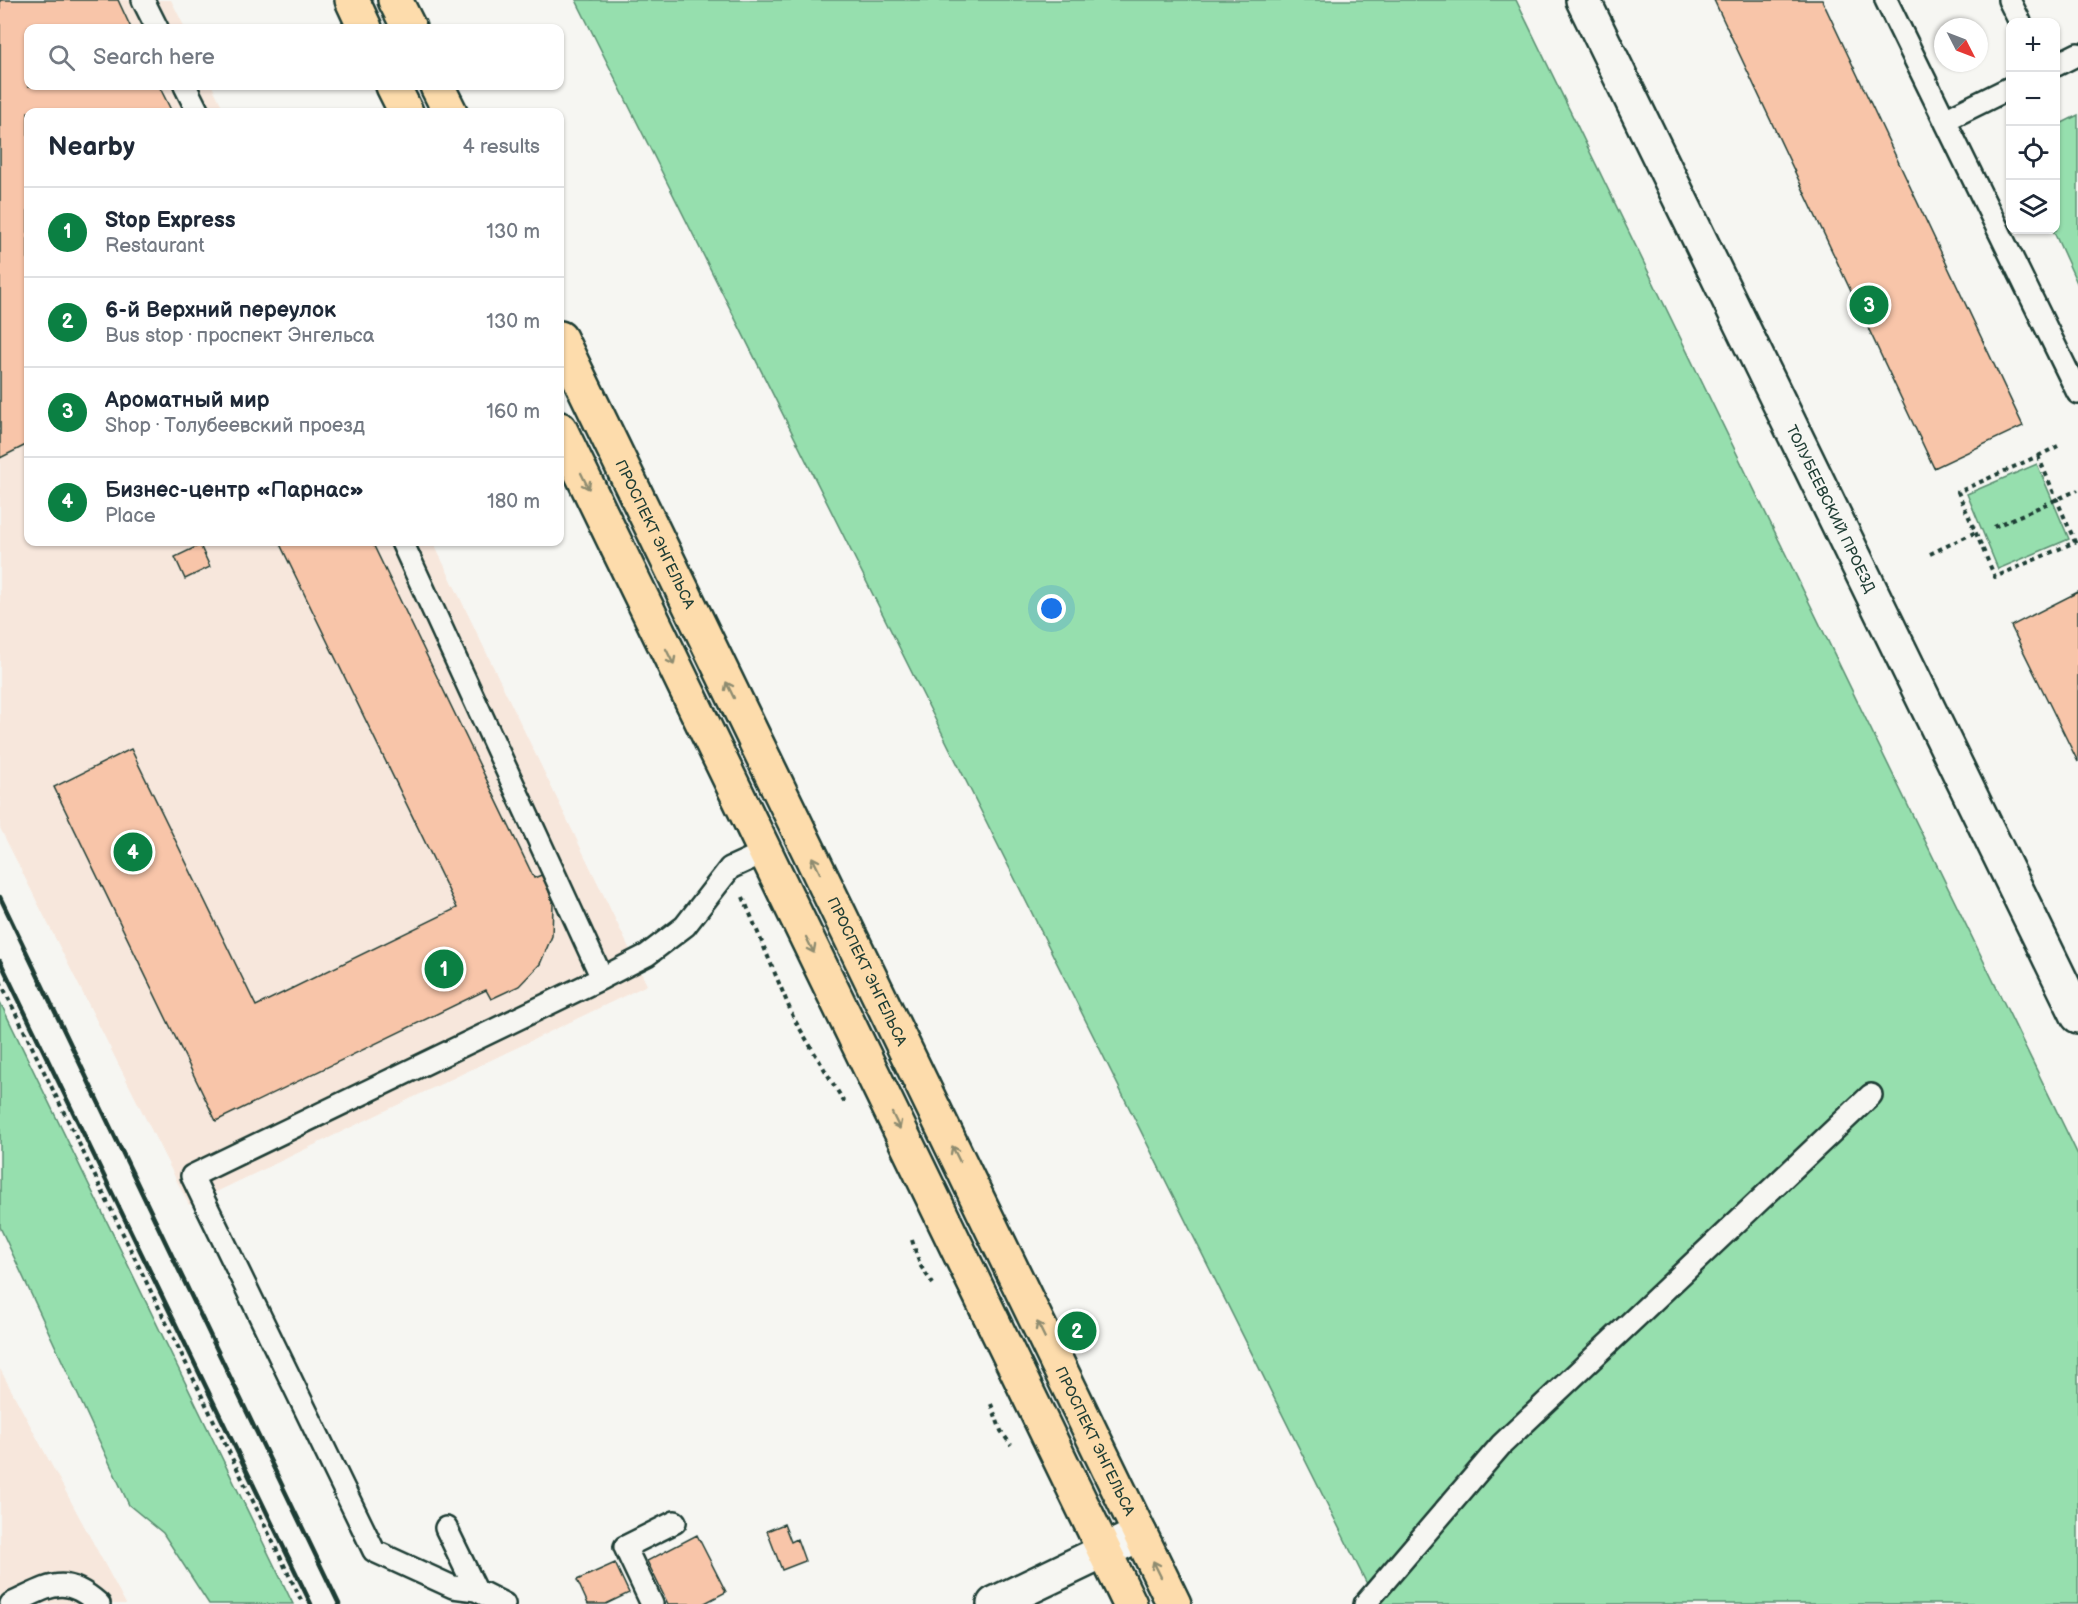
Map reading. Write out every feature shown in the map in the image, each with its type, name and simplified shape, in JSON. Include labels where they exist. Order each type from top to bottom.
[{"type":"main road","points":[[352,0],[363,24]]},
{"type":"main road","points":[[395,0],[407,24]]},
{"type":"main road","points":[[395,90],[404,108]]},
{"type":"main road","points":[[438,90],[448,108]]},
{"type":"main road","name":"ПРОСПЕКТ ЭНГЕЛЬСА","points":[[564,347],[1174,1604]]},
{"type":"main road","points":[[564,437],[1130,1604]]},
{"type":"street","name":"ТОЛУБЕЕВСКИЙ ПРОЕЗД","points":[[1584,0],[2078,1016]]},
{"type":"street","points":[[994,1604],[1140,1534]]},
{"type":"lane","points":[[143,0],[155,24]]},
{"type":"lane","points":[[1886,0],[2078,393]]},
{"type":"lane","points":[[2009,0],[2018,18]]},
{"type":"lane","points":[[2060,63],[2078,54]]},
{"type":"lane","points":[[186,90],[196,108]]},
{"type":"lane","points":[[1945,120],[2006,90]]},
{"type":"lane","points":[[404,546],[602,978]]},
{"type":"lane","points":[[504,1604],[476,1590],[453,1587],[374,1551],[192,1176],[646,956],[685,926],[730,868],[765,852]]},
{"type":"lane","points":[[1365,1604],[1501,1445],[1871,1095]]},
{"type":"lane","points":[[652,1604],[625,1547],[675,1522]]},
{"type":"lane","points":[[446,1528],[476,1590]]},
{"type":"lane","points":[[12,1604],[55,1583],[73,1587],[99,1604]]},
{"type":"path","points":[[2038,456],[2076,542],[1995,577],[1958,492],[2058,446]]},
{"type":"path","points":[[1994,527],[2078,490]]},
{"type":"path","points":[[1930,554],[1976,532]]},
{"type":"path","points":[[730,868],[794,1019],[850,1111]]},
{"type":"path","points":[[0,981],[303,1604]]},
{"type":"path","points":[[910,1234],[920,1265],[940,1294]]},
{"type":"path","points":[[990,1400],[1001,1431],[1015,1451]]},
{"type":"shaded area","points":[[0,0],[171,0],[183,24],[24,24],[24,90],[214,90],[223,108],[24,108],[24,546],[435,546],[647,985],[189,1205],[0,828]]},
{"type":"shaded area","points":[[0,1369],[126,1604],[0,1604]]},
{"type":"green space","points":[[576,0],[1516,0],[2078,1155],[2078,1604],[1377,1604]]},
{"type":"green space","points":[[2078,115],[2078,285],[2055,234],[2060,234],[2060,124]]},
{"type":"green space","points":[[2037,464],[2069,539],[1998,569],[1967,494]]},
{"type":"green space","points":[[0,1002],[293,1604],[209,1604],[163,1533],[129,1505],[0,1227]]},
{"type":"building","points":[[0,0],[118,0],[129,24],[24,24],[24,90],[161,90],[170,108],[24,108],[24,446],[0,458]]},
{"type":"building","points":[[1714,0],[1822,0],[2023,426],[1934,468]]},
{"type":"building","points":[[200,546],[210,567],[185,579],[175,557]]},
{"type":"building","points":[[281,546],[374,546],[534,878],[544,874],[553,905],[552,936],[540,964],[519,986],[491,999],[486,990],[216,1121],[54,787],[131,749],[256,1006],[457,908]]},
{"type":"building","points":[[2078,592],[2078,762],[2011,626]]},
{"type":"building","points":[[784,1524],[791,1542],[797,1539],[805,1561],[782,1570],[767,1531]]},
{"type":"building","points":[[697,1535],[726,1592],[703,1604],[668,1604],[647,1561]]},
{"type":"building","points":[[615,1563],[629,1593],[606,1604],[588,1604],[577,1580]]},
{"type":"railway","points":[[0,897],[339,1604]]},
{"type":"railway","points":[[0,961],[311,1604]]},
{"type":"place","name":"Ароматный мир","points":[[1869,305]]},
{"type":"place","name":"Бизнес-центр «Парнас»","points":[[133,852]]},
{"type":"place","name":"Stop Express","points":[[444,969]]},
{"type":"place","name":"6-й Верхний переулок","points":[[1077,1331]]}]
